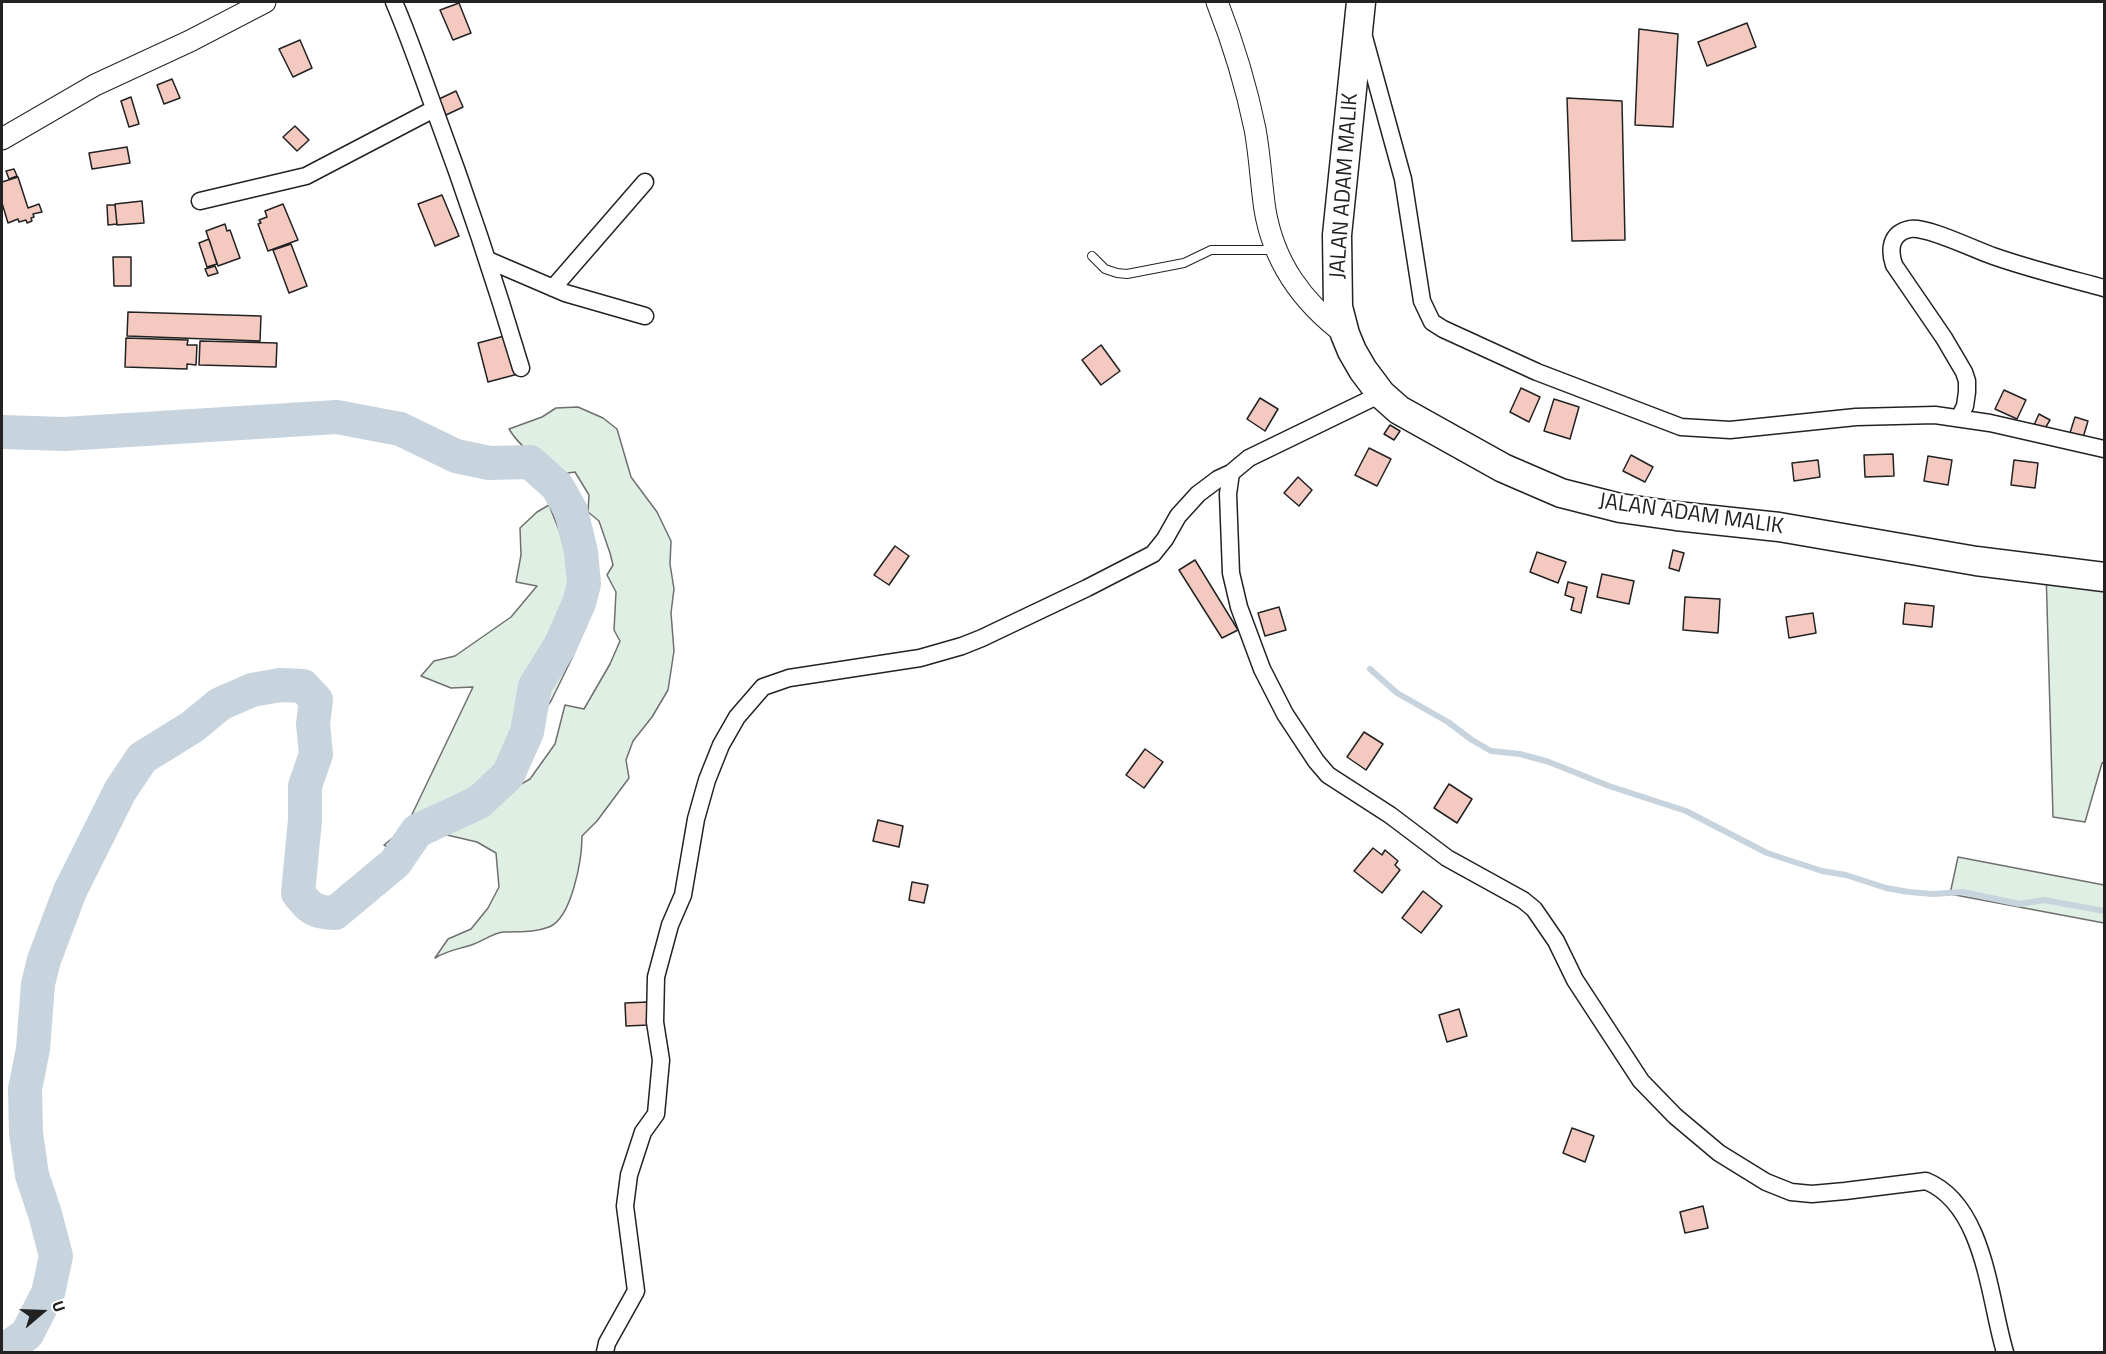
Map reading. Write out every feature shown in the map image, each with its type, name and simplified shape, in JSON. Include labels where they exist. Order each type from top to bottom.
[{"type":"highway","name":"JALAN ADAM MALIK","points":[[1360,11],[1337,235],[1338,308],[1345,334],[1363,370],[1381,394],[1399,410],[1503,468],[1561,493],[1620,508],[1779,527],[1976,561],[2104,577]]},
{"type":"street","points":[[2,139],[95,85],[190,41],[265,2]]},
{"type":"street","points":[[394,2],[408,34],[488,260],[521,369]]},
{"type":"street","points":[[1217,2],[1236,51],[1249,100],[1265,211],[1277,250],[1304,297],[1321,316],[1345,334]]},
{"type":"street","points":[[1360,11],[1403,179],[1422,301],[1432,322],[1443,329],[1537,372],[1681,427],[1730,429],[1856,417],[1935,415],[2104,448]]},
{"type":"street","points":[[200,201],[306,176],[434,109]]},
{"type":"street","points":[[553,288],[645,182]]},
{"type":"street","points":[[1959,418],[1965,406],[1967,381],[1944,338],[1894,265],[1891,246],[1895,237],[1911,229],[1923,231],[1949,238],[1991,256],[2104,288]]},
{"type":"street","points":[[488,260],[565,293],[645,316]]},
{"type":"street","points":[[605,1353],[607,1343],[636,1291],[625,1206],[629,1175],[643,1132],[656,1114],[661,1060],[655,1022],[656,977],[670,925],[683,895],[696,819],[706,780],[737,717],[764,687],[789,678],[920,658],[962,646],[1107,578],[1153,554],[1178,516],[1198,494],[1218,479],[1231,473],[1249,458],[1381,394]]},
{"type":"street","points":[[1231,473],[1228,494],[1230,573],[1239,607],[1262,669],[1276,696],[1328,775],[1390,815],[1447,858],[1523,900],[1534,909],[1556,941],[1575,980],[1641,1081],[1675,1116],[1719,1153],[1766,1182],[1791,1192],[1812,1194],[1926,1181],[1937,1185],[1965,1216],[1976,1238],[2006,1353]]},
{"type":"lane","points":[[1092,256],[1105,269],[1127,274],[1184,263],[1211,250],[1221,248],[1277,250]]},
{"type":"green space","points":[[578,407],[603,418],[617,429],[631,477],[657,512],[671,541],[670,564],[674,589],[671,613],[674,651],[668,690],[652,717],[633,741],[626,760],[629,778],[597,821],[582,836],[574,887],[564,912],[557,921],[549,927],[537,930],[492,935],[477,943],[449,951],[435,958],[448,939],[471,929],[488,908],[499,887],[496,853],[477,842],[447,835],[467,810],[476,810],[530,779],[555,744],[565,705],[584,709],[610,664],[620,641],[614,630],[616,592],[607,575],[613,565],[599,521],[588,512],[589,495],[575,472],[561,474],[525,449],[509,429],[542,417],[556,408]]},
{"type":"green space","points":[[549,505],[579,580],[584,620],[573,656],[551,701],[525,738],[422,835],[392,850],[384,845],[406,827],[473,687],[451,688],[421,676],[434,661],[455,656],[511,617],[537,586],[516,582],[521,555],[520,528],[537,512]]},
{"type":"green space","points":[[2046,570],[2104,577],[2104,762],[2085,822],[2053,817]]},
{"type":"green space","points":[[1958,857],[2104,885],[2104,923],[1950,894]]},
{"type":"building","points":[[459,3],[471,33],[453,40],[440,10]]},
{"type":"building","points":[[1747,23],[1756,47],[1707,66],[1698,42]]},
{"type":"building","points":[[1639,29],[1678,34],[1673,127],[1635,125]]},
{"type":"building","points":[[300,40],[312,68],[293,77],[279,49]]},
{"type":"building","points":[[172,79],[180,98],[164,104],[157,85]]},
{"type":"building","points":[[456,91],[463,107],[446,115],[439,99]]},
{"type":"building","points":[[131,97],[139,124],[129,127],[121,101]]},
{"type":"building","points":[[1567,98],[1622,101],[1625,240],[1572,241]]},
{"type":"building","points":[[295,126],[309,140],[297,151],[283,137]]},
{"type":"building","points":[[127,147],[130,163],[92,169],[89,153]]},
{"type":"building","points":[[14,169],[17,176],[9,179],[6,171]]},
{"type":"building","points":[[18,177],[28,208],[39,204],[42,212],[33,214],[32,221],[27,223],[26,220],[19,222],[18,219],[8,223],[2,203],[2,182]]},
{"type":"building","points":[[442,195],[459,236],[435,246],[418,204]]},
{"type":"building","points":[[142,201],[144,223],[117,225],[115,204]]},
{"type":"building","points":[[283,204],[298,240],[268,251],[258,224],[261,223],[259,220],[267,217],[265,211]]},
{"type":"building","points":[[107,205],[115,205],[117,224],[108,225]]},
{"type":"building","points":[[225,224],[227,231],[230,230],[240,258],[218,266],[206,231]]},
{"type":"building","points":[[209,239],[217,264],[207,267],[199,243]]},
{"type":"building","points":[[291,244],[307,286],[289,293],[273,250]]},
{"type":"building","points":[[113,257],[131,257],[131,286],[114,286]]},
{"type":"building","points":[[215,266],[218,273],[208,276],[205,269]]},
{"type":"building","points":[[128,312],[261,316],[260,341],[127,336]]},
{"type":"building","points":[[508,335],[518,374],[488,382],[478,343]]},
{"type":"building","points":[[126,338],[188,340],[187,345],[197,345],[196,365],[187,364],[187,369],[125,367]]},
{"type":"building","points":[[200,341],[277,343],[276,367],[199,365]]},
{"type":"building","points":[[1101,345],[1120,371],[1101,385],[1082,360]]},
{"type":"building","points":[[1521,388],[1540,397],[1529,422],[1510,412]]},
{"type":"building","points":[[2004,390],[2026,400],[2017,419],[1995,409]]},
{"type":"building","points":[[1260,398],[1278,409],[1265,431],[1247,419]]},
{"type":"building","points":[[1554,399],[1579,407],[1570,439],[1544,431]]},
{"type":"building","points":[[2039,414],[2050,420],[2044,430],[2034,425]]},
{"type":"building","points":[[2075,417],[2088,421],[2082,441],[2069,436]]},
{"type":"building","points":[[1390,425],[1400,431],[1394,440],[1384,434]]},
{"type":"building","points":[[1369,448],[1391,459],[1377,486],[1355,475]]},
{"type":"building","points":[[1893,454],[1894,476],[1865,477],[1864,455]]},
{"type":"building","points":[[1631,455],[1653,467],[1645,482],[1623,471]]},
{"type":"building","points":[[1928,456],[1952,460],[1948,485],[1924,481]]},
{"type":"building","points":[[1818,460],[1820,477],[1794,481],[1792,463]]},
{"type":"building","points":[[2014,460],[2038,463],[2035,488],[2011,485]]},
{"type":"building","points":[[1298,477],[1312,490],[1299,506],[1284,493]]},
{"type":"building","points":[[895,546],[909,556],[889,585],[874,575]]},
{"type":"building","points":[[1673,550],[1684,553],[1679,571],[1669,568]]},
{"type":"building","points":[[1537,552],[1566,562],[1558,583],[1530,572]]},
{"type":"building","points":[[1195,560],[1238,630],[1222,638],[1179,570]]},
{"type":"building","points":[[1602,574],[1634,581],[1629,604],[1597,597]]},
{"type":"building","points":[[1568,582],[1587,587],[1581,613],[1571,610],[1574,598],[1565,595]]},
{"type":"building","points":[[1685,597],[1720,599],[1718,633],[1683,630]]},
{"type":"building","points":[[1905,603],[1934,606],[1932,627],[1903,624]]},
{"type":"building","points":[[1279,607],[1286,630],[1265,636],[1258,613]]},
{"type":"building","points":[[1813,613],[1816,633],[1789,638],[1786,617]]},
{"type":"building","points":[[1364,732],[1383,744],[1366,770],[1347,757]]},
{"type":"building","points":[[1145,749],[1163,762],[1144,788],[1126,775]]},
{"type":"building","points":[[1449,784],[1472,799],[1457,823],[1434,808]]},
{"type":"building","points":[[878,820],[903,826],[899,847],[873,841]]},
{"type":"building","points":[[1373,848],[1382,855],[1385,850],[1398,861],[1395,865],[1400,870],[1382,893],[1354,871]]},
{"type":"building","points":[[912,882],[928,885],[924,903],[909,900]]},
{"type":"building","points":[[1423,891],[1442,906],[1421,933],[1402,918]]},
{"type":"building","points":[[648,1002],[649,1025],[626,1026],[625,1003]]},
{"type":"building","points":[[1459,1009],[1467,1036],[1447,1042],[1439,1015]]},
{"type":"building","points":[[1572,1128],[1594,1136],[1585,1162],[1563,1153]]},
{"type":"building","points":[[1703,1206],[1708,1228],[1685,1233],[1680,1212]]},
{"type":"waterway","points":[[2,432],[64,434],[337,417],[400,429],[456,456],[489,463],[530,462],[557,486],[571,511],[581,552],[584,584],[579,603],[560,646],[535,686],[527,732],[508,775],[479,802],[417,831],[395,863],[335,913],[313,909],[298,893],[305,820],[305,786],[316,754],[313,724],[316,700],[303,686],[280,685],[252,690],[220,704],[192,727],[142,758],[120,791],[70,891],[44,960],[38,984],[33,1049],[25,1089],[26,1133],[32,1175],[56,1256],[48,1293],[27,1334],[2,1352]]},
{"type":"waterway","points":[[1370,669],[1397,693],[1448,722],[1491,751],[1520,754],[1549,762],[1609,786],[1686,811],[1767,853],[1822,871],[1909,892],[1933,894],[1963,892],[2019,904],[2044,900],[2104,911]]}]
